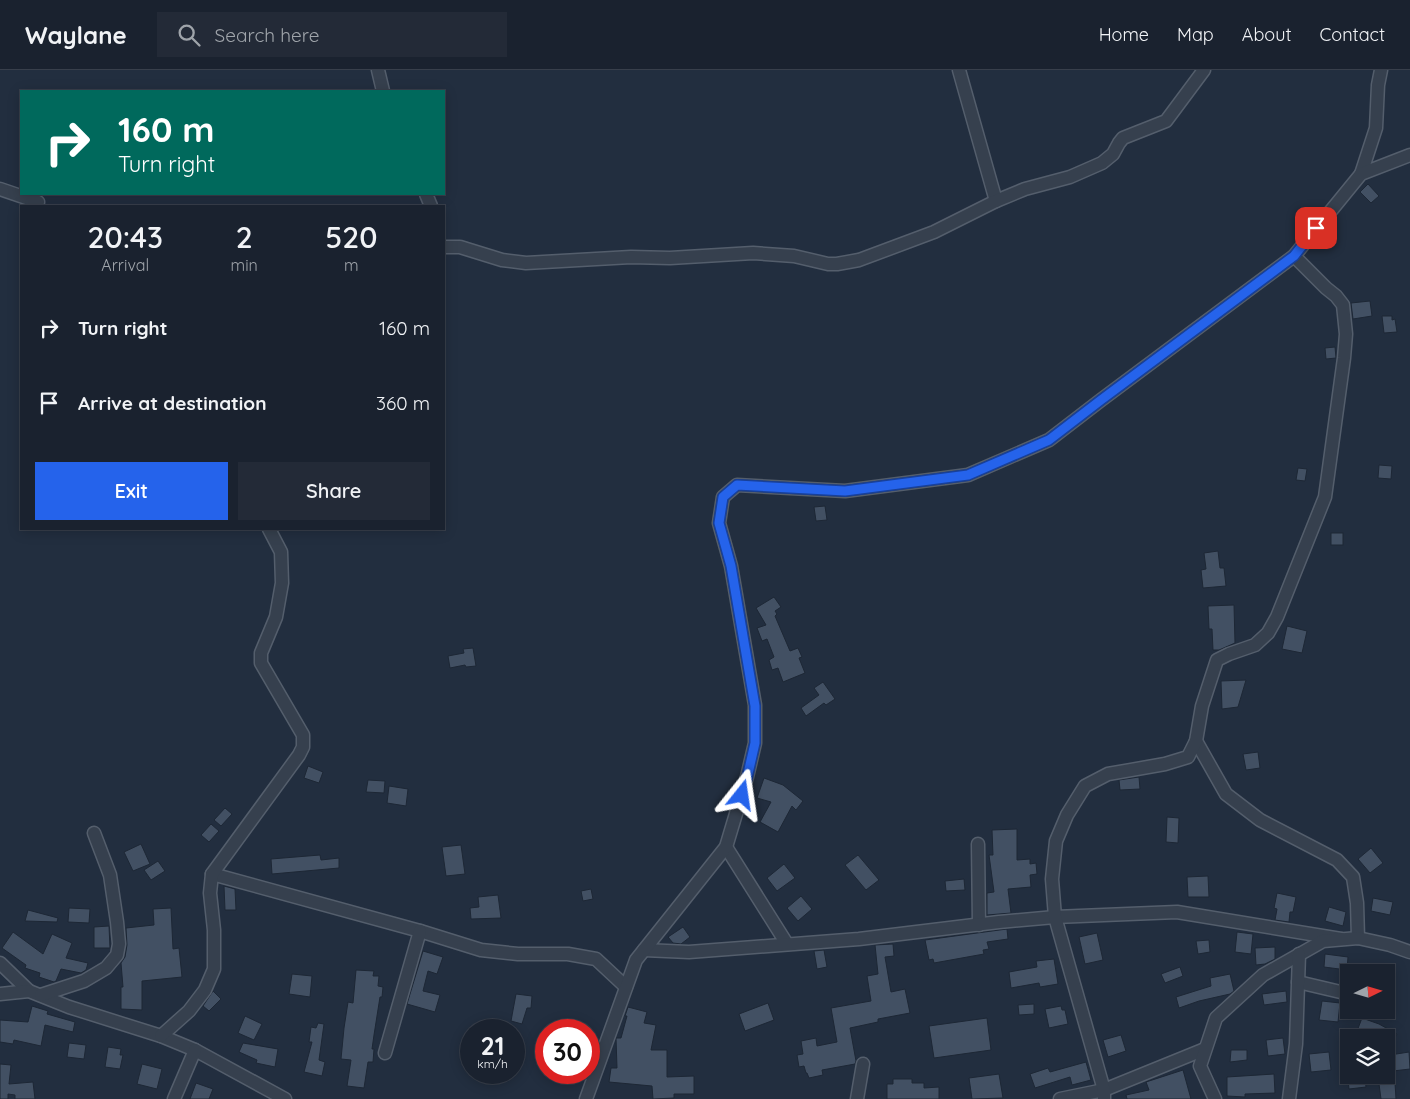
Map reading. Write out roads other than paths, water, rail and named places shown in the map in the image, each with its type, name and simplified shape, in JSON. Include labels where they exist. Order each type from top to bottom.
[{"type":"street","points":[[378,70],[383,90]]},
{"type":"street","points":[[959,70],[996,201]]},
{"type":"street","points":[[445,247],[460,247],[502,260],[526,263],[753,253],[794,256],[828,264],[859,260],[934,232],[996,201],[1025,189],[1070,176],[1102,163],[1113,154],[1123,138],[1166,121],[1204,70]]},
{"type":"street","points":[[586,1099],[636,960],[726,847],[747,778],[755,743],[755,706],[731,566],[719,523],[723,497],[737,485],[845,491],[968,475],[1049,440],[1294,256],[1361,174],[1376,128],[1378,86],[1381,70]]},
{"type":"street","points":[[1361,174],[1410,155]]},
{"type":"street","points":[[0,189],[38,202]]},
{"type":"street","points":[[1104,1095],[1055,917],[1052,879],[1056,841],[1067,815],[1085,786],[1108,774],[1164,764],[1188,757],[1196,740],[1202,706],[1217,660],[1255,646],[1268,634],[1277,617],[1325,497],[1346,334],[1343,305],[1294,256]]},
{"type":"street","points":[[161,1036],[189,1011],[205,990],[214,969],[214,930],[210,893],[212,874],[304,746],[303,735],[261,663],[261,653],[276,618],[282,583],[281,552],[270,530]]},
{"type":"street","points":[[1196,740],[1226,794],[1260,820],[1337,860],[1353,877],[1357,903],[1358,938]]},
{"type":"street","points":[[0,994],[35,993],[84,981],[106,968],[117,954],[119,944],[110,875],[94,833]]},
{"type":"street","points":[[978,844],[979,925]]},
{"type":"street","points":[[726,847],[787,944]]},
{"type":"street","points":[[212,874],[420,931],[481,950],[518,954],[568,954],[596,959],[626,987]]},
{"type":"street","points":[[644,950],[689,952],[859,939],[1055,917],[1178,912],[1341,940]]},
{"type":"street","points":[[385,1053],[420,931]]},
{"type":"street","points":[[1215,1099],[1200,1066],[1216,1018],[1263,975],[1323,941],[1358,938],[1390,945],[1410,952]]},
{"type":"street","points":[[1289,1099],[1296,1044],[1299,954]]},
{"type":"street","points":[[0,963],[35,993],[70,1007],[161,1036],[195,1050],[284,1099]]},
{"type":"street","points":[[1298,982],[1340,992]]},
{"type":"street","points":[[1060,1099],[1104,1095],[1205,1049]]},
{"type":"street","points":[[174,1099],[195,1050]]},
{"type":"street","points":[[857,1099],[863,1064]]}]
